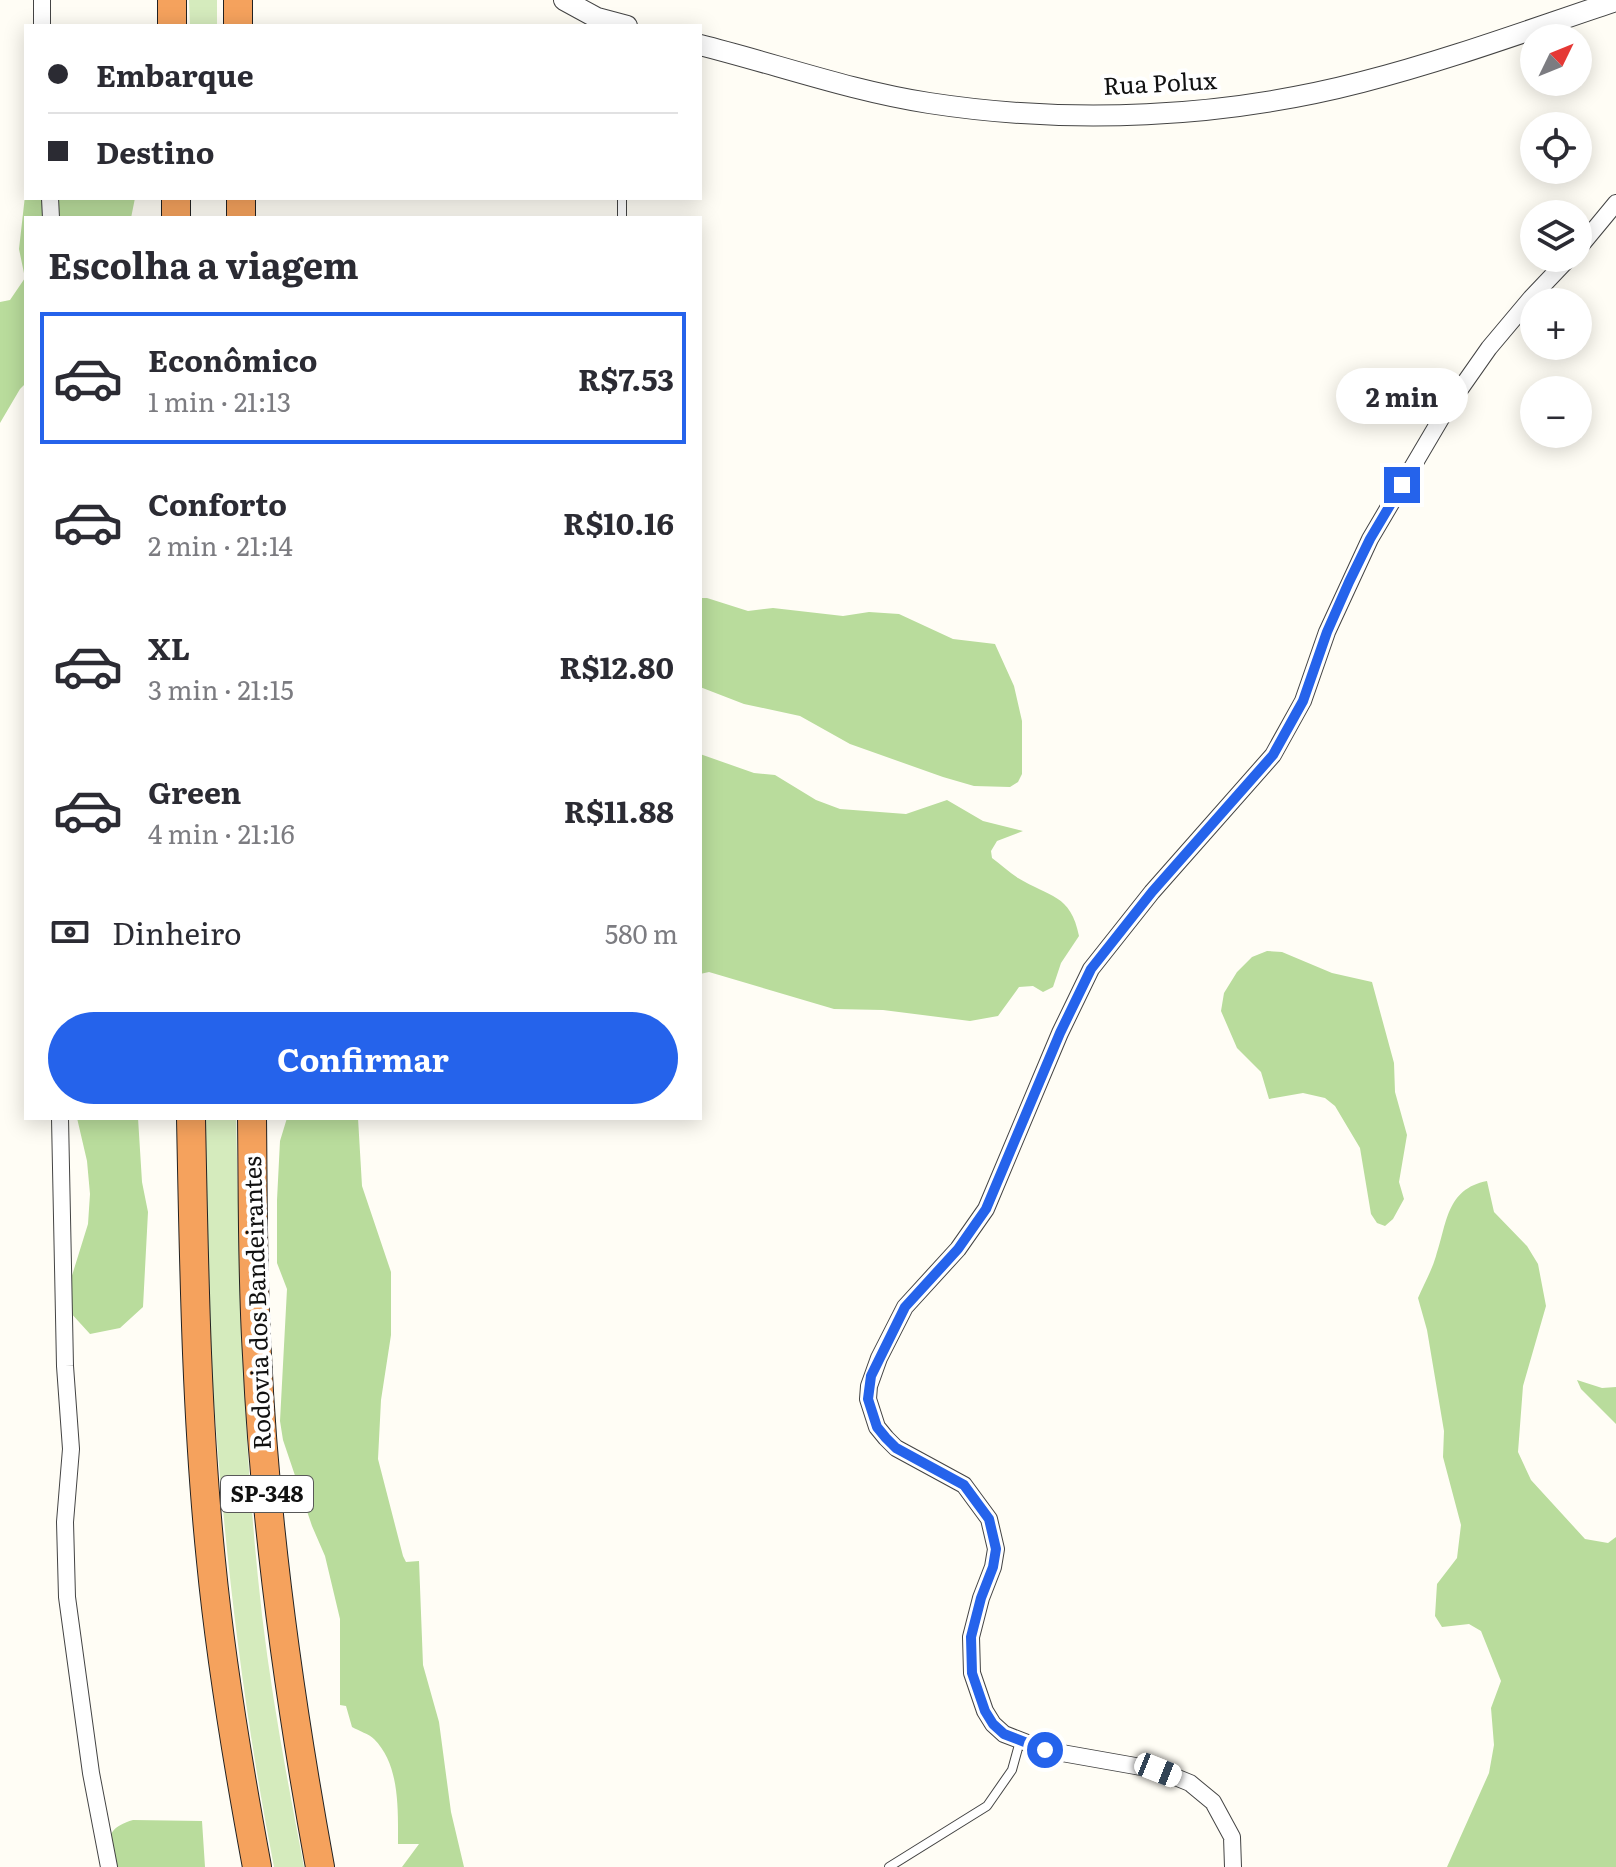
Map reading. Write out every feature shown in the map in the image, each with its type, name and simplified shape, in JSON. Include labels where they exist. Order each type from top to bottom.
[{"type":"highway","points":[[172,0],[172,24]]},
{"type":"highway","points":[[238,0],[238,24]]},
{"type":"highway","name":"SP-348","points":[[191,1120],[197,1375],[211,1559],[223,1671],[257,1867]]},
{"type":"highway","name":"Rodovia dos Bandeirantes","points":[[252,1120],[256,1353],[267,1491],[288,1679],[320,1867]]},
{"type":"street","points":[[42,0],[42,24]]},
{"type":"street","points":[[564,0],[597,18],[620,24]]},
{"type":"street","name":"Rua Polux","points":[[702,46],[834,82],[928,103],[1033,114],[1122,114],[1246,105],[1361,82],[1616,1]]},
{"type":"street","points":[[1592,232],[1616,203]]},
{"type":"street","points":[[1233,1867],[1232,1837],[1213,1802],[1190,1783],[1158,1770],[1045,1750],[1004,1734],[993,1724],[985,1711],[972,1673],[971,1637],[996,1549],[989,1519],[964,1485],[896,1448],[886,1438],[877,1427],[868,1399],[871,1376],[905,1307],[958,1249],[986,1209],[1060,1033],[1091,969],[1152,892],[1273,755],[1303,701],[1327,632],[1370,539],[1449,405],[1489,348],[1556,272]]},
{"type":"street","points":[[60,1120],[65,1366],[71,1449],[65,1522],[67,1597],[85,1731],[109,1867]]},
{"type":"lane","points":[[889,1867],[987,1806],[1012,1770],[1020,1740]]},
{"type":"green space","points":[[189,0],[217,0],[217,24],[190,24]]},
{"type":"green space","points":[[25,200],[135,200],[131,216],[24,216],[24,273],[19,249]]},
{"type":"green space","points":[[24,279],[24,385],[0,423],[0,302],[10,300]]},
{"type":"green space","points":[[702,598],[748,611],[773,608],[843,616],[869,612],[899,614],[953,639],[995,644],[1014,686],[1022,721],[1022,774],[1018,782],[1010,787],[974,786],[850,744],[800,716],[744,704],[702,688]]},
{"type":"green space","points":[[702,755],[754,773],[775,775],[816,800],[840,809],[906,814],[947,800],[983,821],[1023,831],[997,841],[991,851],[992,858],[1018,878],[1064,904],[1079,936],[1061,963],[1053,987],[1043,992],[1033,986],[1019,987],[998,1016],[970,1021],[883,1010],[834,1009],[709,972],[702,974]]},
{"type":"green space","points":[[1267,951],[1282,952],[1332,973],[1372,982],[1394,1063],[1395,1092],[1407,1135],[1399,1182],[1404,1199],[1393,1219],[1385,1226],[1377,1223],[1371,1214],[1360,1148],[1335,1106],[1325,1098],[1303,1093],[1269,1099],[1261,1072],[1237,1048],[1221,1011],[1224,993],[1237,972],[1252,957]]},
{"type":"green space","points":[[77,1120],[138,1120],[142,1182],[148,1212],[143,1307],[120,1328],[90,1334],[69,1311],[70,1282],[88,1224],[90,1194],[87,1161]]},
{"type":"green space","points":[[205,1120],[236,1120],[250,1491],[271,1679],[304,1867],[274,1867],[263,1806],[243,1683],[228,1559],[209,1309]]},
{"type":"green space","points":[[286,1120],[358,1120],[362,1186],[391,1272],[391,1335],[381,1400],[378,1459],[403,1556],[406,1562],[419,1561],[423,1665],[439,1722],[451,1812],[464,1867],[402,1867],[419,1844],[398,1844],[396,1788],[389,1761],[374,1739],[352,1727],[346,1706],[340,1705],[340,1619],[325,1556],[283,1440],[280,1421],[287,1289],[277,1263],[280,1141]]},
{"type":"green space","points":[[1487,1181],[1494,1212],[1527,1246],[1538,1264],[1546,1306],[1523,1386],[1518,1452],[1531,1480],[1585,1539],[1608,1543],[1616,1537],[1616,1867],[1447,1867],[1489,1773],[1494,1745],[1491,1708],[1501,1681],[1481,1631],[1469,1624],[1442,1627],[1435,1616],[1437,1584],[1457,1558],[1461,1525],[1443,1457],[1444,1431],[1427,1330],[1418,1298],[1450,1210],[1463,1192]]},
{"type":"green space","points":[[1577,1380],[1602,1388],[1616,1387],[1616,1424],[1581,1389]]},
{"type":"green space","points":[[133,1820],[202,1821],[205,1867],[111,1867],[110,1837],[117,1827]]},
{"type":"route","points":[[1045,1750],[1004,1734],[993,1724],[985,1711],[972,1673],[971,1637],[996,1549],[989,1519],[964,1485],[896,1448],[886,1438],[877,1427],[868,1399],[871,1376],[905,1307],[958,1249],[986,1209],[1060,1033],[1091,969],[1152,892],[1273,755],[1303,701],[1327,632],[1349,582],[1402,485]]}]
